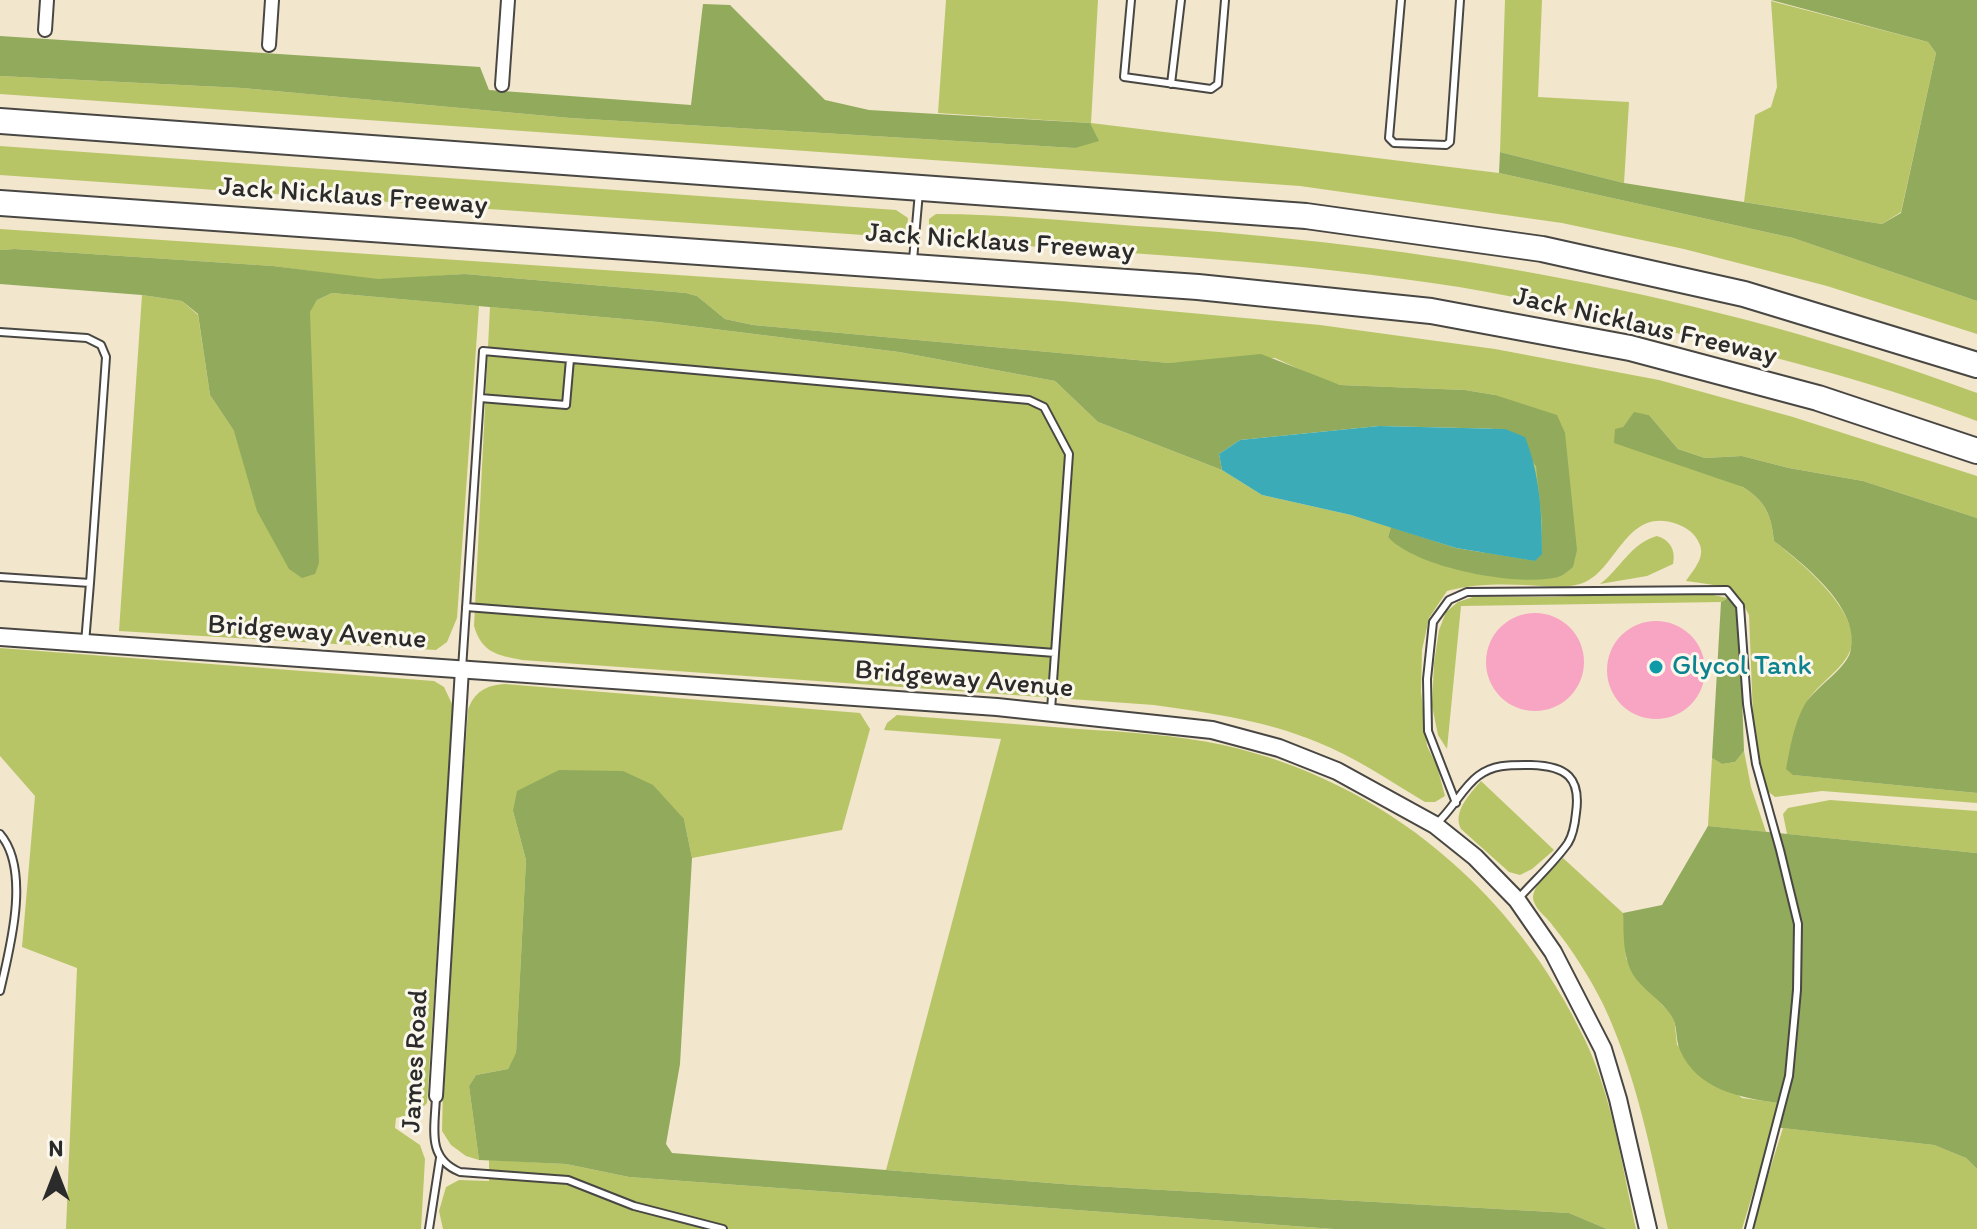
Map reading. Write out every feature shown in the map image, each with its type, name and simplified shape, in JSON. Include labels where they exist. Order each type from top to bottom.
[{"type":"highway","name":"Jack Nicklaus Freeway","points":[[0,121],[1306,216],[1542,249],[1744,294],[1977,365]]},
{"type":"highway","name":"Jack Nicklaus Freeway","points":[[0,203],[1198,287],[1431,311],[1630,348],[1818,398],[1977,451]]},
{"type":"street","points":[[45,30],[47,0]]},
{"type":"street","points":[[269,45],[272,0]]},
{"type":"street","points":[[502,85],[508,0]]},
{"type":"street","name":"Bridgeway Avenue","points":[[0,637],[981,706],[1212,730],[1279,748],[1337,771],[1435,825],[1475,857],[1517,900],[1553,952],[1603,1049],[1618,1099],[1648,1229]]},
{"type":"street","name":"James Road","points":[[436,1096],[462,669]]},
{"type":"lane","points":[[1131,0],[1124,77],[1211,89],[1218,84],[1225,0]]},
{"type":"lane","points":[[1171,84],[1181,0]]},
{"type":"lane","points":[[1401,0],[1389,138],[1394,143],[1446,145],[1450,142],[1460,0]]},
{"type":"lane","points":[[913,267],[919,188]]},
{"type":"lane","points":[[0,332],[87,338],[101,345],[106,357],[85,643]]},
{"type":"lane","points":[[462,669],[483,351],[1029,400],[1044,407],[1069,454],[1050,713]]},
{"type":"lane","points":[[480,398],[566,405],[570,359]]},
{"type":"lane","points":[[0,577],[90,583]]},
{"type":"lane","points":[[1456,803],[1428,731],[1427,679],[1433,622],[1449,600],[1467,592],[1727,590],[1740,606],[1747,704],[1756,764],[1798,924],[1797,990],[1789,1076],[1749,1229]]},
{"type":"lane","points":[[466,607],[1055,653]]},
{"type":"lane","points":[[1435,825],[1476,777],[1499,765],[1537,765],[1570,775],[1578,788],[1575,823],[1569,841],[1517,900]]},
{"type":"lane","points":[[0,834],[17,870],[11,946],[0,991]]},
{"type":"lane","name":"James Road","points":[[436,1096],[436,1152],[445,1166],[460,1172],[568,1180],[634,1206],[723,1229]]},
{"type":"lane","points":[[429,1229],[440,1158]]},
{"type":"green space","points":[[946,0],[1098,0],[1091,123],[1499,173],[1793,238],[1977,301],[1977,334],[1827,286],[1684,249],[1562,223],[1300,186],[0,94],[0,76],[242,88],[570,118],[1075,148],[1090,123],[938,113]]},
{"type":"green space","points":[[1505,0],[1542,0],[1538,97],[1629,102],[1624,183],[1500,152]]},
{"type":"green space","points":[[1771,0],[1977,0],[1977,301],[1793,238],[1499,173],[1500,152],[1624,183],[1882,224],[1901,213],[1936,53],[1928,42]]},
{"type":"green space","points":[[1771,1],[1928,42],[1936,53],[1901,212],[1882,224],[1744,202],[1755,115],[1771,107],[1777,87]]},
{"type":"green space","points":[[703,4],[730,5],[825,100],[869,110],[1090,123],[1099,141],[1075,148],[570,118],[242,88],[0,76],[0,36],[480,67],[489,90],[691,105]]},
{"type":"green space","points":[[0,146],[896,210],[908,218],[907,231],[892,237],[0,175]]},
{"type":"green space","points":[[936,214],[1011,216],[1243,234],[1350,245],[1562,278],[1772,327],[1977,393],[1977,421],[1854,380],[1771,357],[1513,297],[1432,283],[1309,268],[938,240],[929,233],[929,219]]},
{"type":"green space","points":[[0,229],[1061,301],[1320,325],[1495,349],[1659,380],[1793,417],[1977,476],[1977,518],[1863,481],[1742,456],[1705,458],[1678,449],[1649,415],[1634,413],[1623,427],[1751,493],[1766,510],[1774,541],[1815,576],[1850,626],[1852,642],[1847,657],[1806,703],[1794,775],[1977,793],[1977,803],[1822,791],[1775,797],[1765,789],[1754,742],[1749,615],[1731,591],[1686,581],[1700,558],[1699,543],[1684,527],[1659,521],[1645,524],[1633,532],[1593,577],[1580,584],[1560,587],[1486,585],[1447,591],[1429,618],[1422,650],[1421,691],[1427,746],[1437,766],[1445,796],[1435,802],[1425,802],[1345,755],[1297,734],[1196,711],[1154,705],[522,660],[505,656],[486,647],[474,626],[490,307],[658,322],[899,352],[1055,381],[1098,422],[1222,470],[1262,495],[1391,527],[1388,537],[1481,575],[1495,395],[1465,390],[1340,385],[1275,358],[1169,363],[753,325],[725,319],[697,296],[686,293],[465,274],[378,280],[273,266],[0,250]]},
{"type":"green space","points":[[0,250],[273,266],[378,279],[465,274],[686,293],[697,296],[725,319],[753,325],[1169,363],[1261,354],[1340,385],[1465,390],[1495,395],[1557,415],[1565,433],[1577,550],[1573,567],[1558,577],[1518,579],[1444,566],[1421,558],[1388,537],[1391,527],[1456,548],[1535,561],[1542,553],[1536,466],[1505,429],[1379,426],[1240,440],[1219,454],[1222,470],[1098,422],[1055,381],[899,352],[658,322],[332,293],[317,300],[310,312],[319,563],[315,574],[302,578],[289,569],[257,511],[234,431],[210,395],[198,314],[182,301],[0,284]]},
{"type":"green space","points":[[332,293],[479,306],[457,618],[447,642],[436,650],[119,631],[142,295],[182,301],[198,315],[210,395],[234,431],[317,300]]},
{"type":"green space","points":[[1634,412],[1649,415],[1678,449],[1705,458],[1742,456],[1863,481],[1977,518],[1977,793],[1793,775],[1786,769],[1801,711],[1850,653],[1852,636],[1848,620],[1828,589],[1774,541],[1766,510],[1751,493],[1743,487],[1614,443],[1615,429],[1623,427]]},
{"type":"green space","points":[[1657,536],[1671,546],[1673,564],[1647,576],[1600,584],[1640,544]]},
{"type":"green space","points":[[1667,591],[1728,598],[1721,602],[1461,606],[1447,749],[1438,735],[1432,706],[1434,663],[1439,630],[1446,612],[1458,602],[1473,597]]},
{"type":"green space","points":[[1728,598],[1735,602],[1739,614],[1744,751],[1735,762],[1722,764],[1712,758],[1721,602]]},
{"type":"green space","points":[[0,648],[434,681],[444,687],[453,706],[427,1103],[417,1113],[396,1118],[395,1128],[420,1145],[425,1159],[421,1229],[66,1229],[77,968],[22,947],[35,796],[0,756]]},
{"type":"green space","points":[[505,684],[860,713],[870,729],[842,830],[692,858],[684,819],[513,811],[526,860],[516,1054],[508,1069],[476,1075],[469,1086],[479,1160],[466,1156],[451,1145],[442,1131],[444,1046],[468,710],[482,691]]},
{"type":"green space","points":[[897,715],[1151,734],[1223,745],[1282,762],[1338,786],[1391,816],[1439,851],[1483,892],[1523,938],[1557,988],[1586,1042],[1603,1087],[1636,1229],[1607,1229],[1569,1213],[1075,1185],[886,1170],[1001,739],[884,730]]},
{"type":"green space","points":[[1744,751],[1751,787],[1766,832],[1708,826],[1712,758],[1722,764],[1735,762]]},
{"type":"green space","points":[[559,770],[623,771],[653,785],[684,819],[692,858],[680,1064],[666,1144],[672,1153],[1075,1185],[1569,1213],[1607,1229],[1334,1229],[629,1177],[566,1164],[479,1160],[469,1086],[476,1075],[508,1069],[516,1053],[526,860],[513,811],[517,791]]},
{"type":"green space","points":[[1481,781],[1554,850],[1520,875],[1509,872],[1461,829],[1460,810]]},
{"type":"green space","points":[[1830,800],[1977,811],[1977,853],[1787,834],[1783,814],[1788,808]]},
{"type":"green space","points":[[1708,826],[1977,853],[1977,1169],[1966,1158],[1934,1145],[1773,1127],[1779,1103],[1722,1090],[1697,1074],[1688,1064],[1678,1046],[1671,1015],[1631,972],[1625,947],[1623,913],[1662,905]]},
{"type":"green space","points":[[1563,858],[1623,913],[1626,958],[1635,977],[1674,1017],[1677,1045],[1742,1098],[1780,1103],[1742,1229],[1668,1229],[1642,1115],[1615,1031],[1580,964],[1534,902],[1538,884]]},
{"type":"green space","points":[[1783,1128],[1934,1145],[1966,1158],[1977,1169],[1977,1229],[1751,1229]]},
{"type":"green space","points":[[489,1160],[566,1164],[629,1177],[1334,1229],[443,1229],[439,1211],[446,1187],[459,1180],[489,1181]]},
{"type":"water","points":[[1379,426],[1505,429],[1525,437],[1539,494],[1542,554],[1535,561],[1456,548],[1351,515],[1262,495],[1222,470],[1219,454],[1240,440]]},
{"type":"building","points":[[1525,613],[1545,613],[1570,627],[1581,643],[1584,662],[1581,681],[1570,697],[1545,711],[1525,711],[1508,703],[1494,689],[1486,672],[1486,652],[1494,635],[1508,621]]},
{"type":"building","name":"Glycol Tank","points":[[1646,621],[1666,621],[1691,635],[1702,651],[1705,670],[1702,689],[1691,705],[1666,719],[1646,719],[1629,711],[1615,697],[1607,680],[1607,660],[1615,643],[1629,629]]},
{"type":"place","name":"Glycol Tank","points":[[1656,667]]}]
